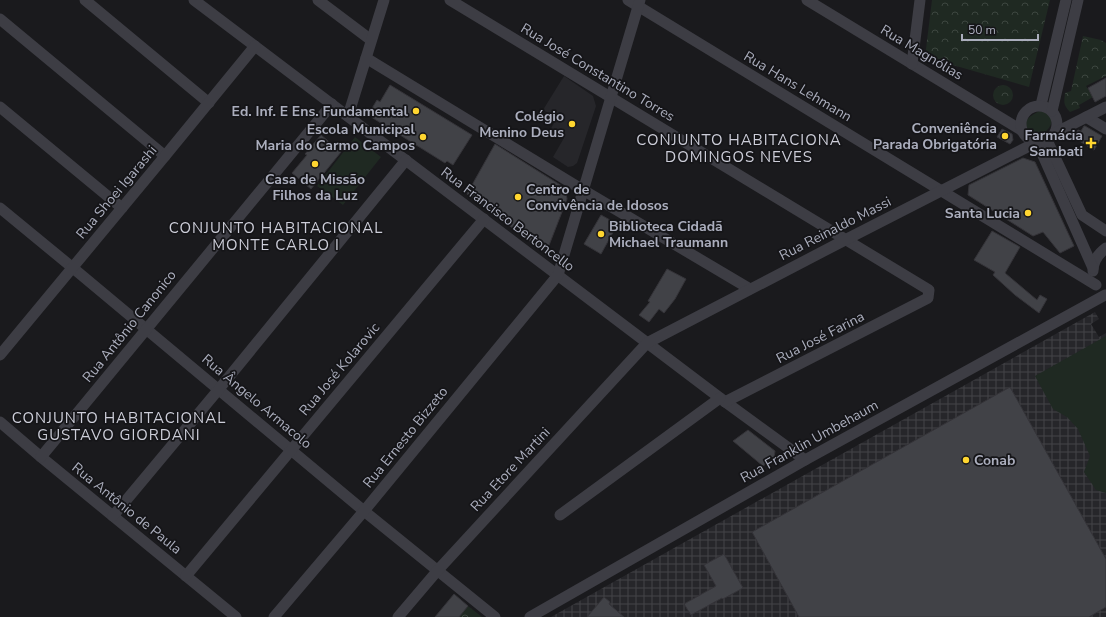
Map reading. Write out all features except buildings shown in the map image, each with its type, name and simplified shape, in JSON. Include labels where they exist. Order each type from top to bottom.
[{"type":"street","points":[[86,0],[209,103]]},
{"type":"street","name":"Rua Francisco Bertoncello","points":[[194,0],[647,343],[805,460]]},
{"type":"street","points":[[318,0],[371,40]]},
{"type":"street","points":[[348,116],[384,0]]},
{"type":"street","name":"Rua José Constantino Torres","points":[[450,0],[929,290],[928,298]]},
{"type":"street","name":"Rua Hans Lehmann","points":[[628,0],[640,3],[1096,285],[1105,295]]},
{"type":"street","name":"Rua Magnólias","points":[[807,0],[1021,130]]},
{"type":"street","points":[[912,64],[920,0]]},
{"type":"street","points":[[1041,105],[1066,0]]},
{"type":"street","points":[[1052,111],[1078,0]]},
{"type":"street","points":[[558,275],[610,97],[640,3]]},
{"type":"street","points":[[0,19],[165,156]]},
{"type":"street","name":"Rua Shoei Igarashi","points":[[0,355],[255,46]]},
{"type":"street","points":[[366,58],[583,190],[750,289]]},
{"type":"street","name":"Rua Antônio Canonico","points":[[41,457],[332,104]]},
{"type":"street","points":[[1041,105],[1052,111],[1056,116],[1057,128],[1046,139],[1027,138],[1021,130],[1020,125],[1022,114],[1030,107],[1041,105]]},
{"type":"street","points":[[0,107],[122,208]]},
{"type":"street","name":"Rua Reinaldo Massi","points":[[647,343],[1106,107]]},
{"type":"street","points":[[1086,117],[1106,129]]},
{"type":"street","points":[[1046,139],[1082,215],[1106,231]]},
{"type":"street","points":[[1046,139],[1093,268],[1096,285]]},
{"type":"street","points":[[113,516],[406,160]]},
{"type":"street","name":"Rua Ângelo Armacolo","points":[[0,209],[292,449],[364,511],[495,617]]},
{"type":"street","name":"Rua José Kolarovic","points":[[186,576],[484,219]]},
{"type":"street","points":[[1093,268],[1098,256],[1106,248]]},
{"type":"street","name":"Rua Ernesto Bizzeto","points":[[274,617],[364,511],[558,275]]},
{"type":"street","name":"Rua Franklin Umbehaum","points":[[530,617],[805,460],[1105,295]]},
{"type":"street","name":"Rua José Farina","points":[[560,515],[723,400],[928,298]]},
{"type":"street","name":"Rua Etore Martini","points":[[398,617],[438,570],[647,343]]},
{"type":"street","name":"Rua Antônio de Paula","points":[[0,422],[236,617]]},
{"type":"shaded area","name":"Colégio Menino Deus","points":[[564,76],[593,96],[596,106],[577,163],[568,167],[553,157],[564,138],[550,130],[557,118],[543,110]]},
{"type":"shaded area","name":"Conab","points":[[1095,312],[1099,319],[1091,324],[1099,337],[1106,333],[1106,617],[551,617]]},
{"type":"green space","points":[[932,0],[1050,0],[1029,87],[925,57]]},
{"type":"green space","points":[[1083,36],[1101,40],[1106,43],[1106,76],[1086,86],[1093,97],[1079,105],[1080,108],[1070,112],[1064,103],[1065,93],[1071,91]]},
{"type":"green space","points":[[999,85],[1007,85],[1013,91],[1013,99],[1007,105],[999,105],[993,99],[993,91]]},
{"type":"green space","points":[[1039,111],[1046,112],[1052,119],[1049,128],[1045,132],[1040,135],[1033,136],[1026,130],[1025,126],[1028,118]]},
{"type":"green space","points":[[355,137],[381,157],[343,205],[317,186]]},
{"type":"green space","points":[[1106,336],[1106,493],[1096,490],[1084,472],[1090,456],[1078,429],[1067,417],[1053,409],[1035,376]]},
{"type":"green space","points":[[468,606],[482,617],[459,617]]},
{"type":"place","name":"Ed. Inf. E Ens. Fundamental","points":[[416,111]]},
{"type":"place","name":"Colégio Menino Deus","points":[[572,124]]},
{"type":"place","name":"Conveniência Parada Obrigatória","points":[[1005,136]]},
{"type":"place","name":"Escola Municipal Maria do Carmo Campos","points":[[423,137]]},
{"type":"place","name":"Farmácia Sambati","points":[[1091,143]]},
{"type":"place","name":"Casa de Missão Filhos da Luz","points":[[315,164]]},
{"type":"place","name":"Centro de Convivência de Idosos","points":[[518,197]]},
{"type":"place","name":"Santa Lucia","points":[[1028,213]]},
{"type":"place","name":"Biblioteca Cidadã Michael Traumann","points":[[601,234]]},
{"type":"place","name":"Conab","points":[[966,460]]},
{"type":"district","name":"CONJUNTO HABITACIONA DOMINGOS NEVES","points":[[739,148]]},
{"type":"district","name":"CONJUNTO HABITACIONAL MONTE CARLO I","points":[[276,236]]},
{"type":"district","name":"CONJUNTO HABITACIONAL GUSTAVO GIORDANI","points":[[119,426]]}]
